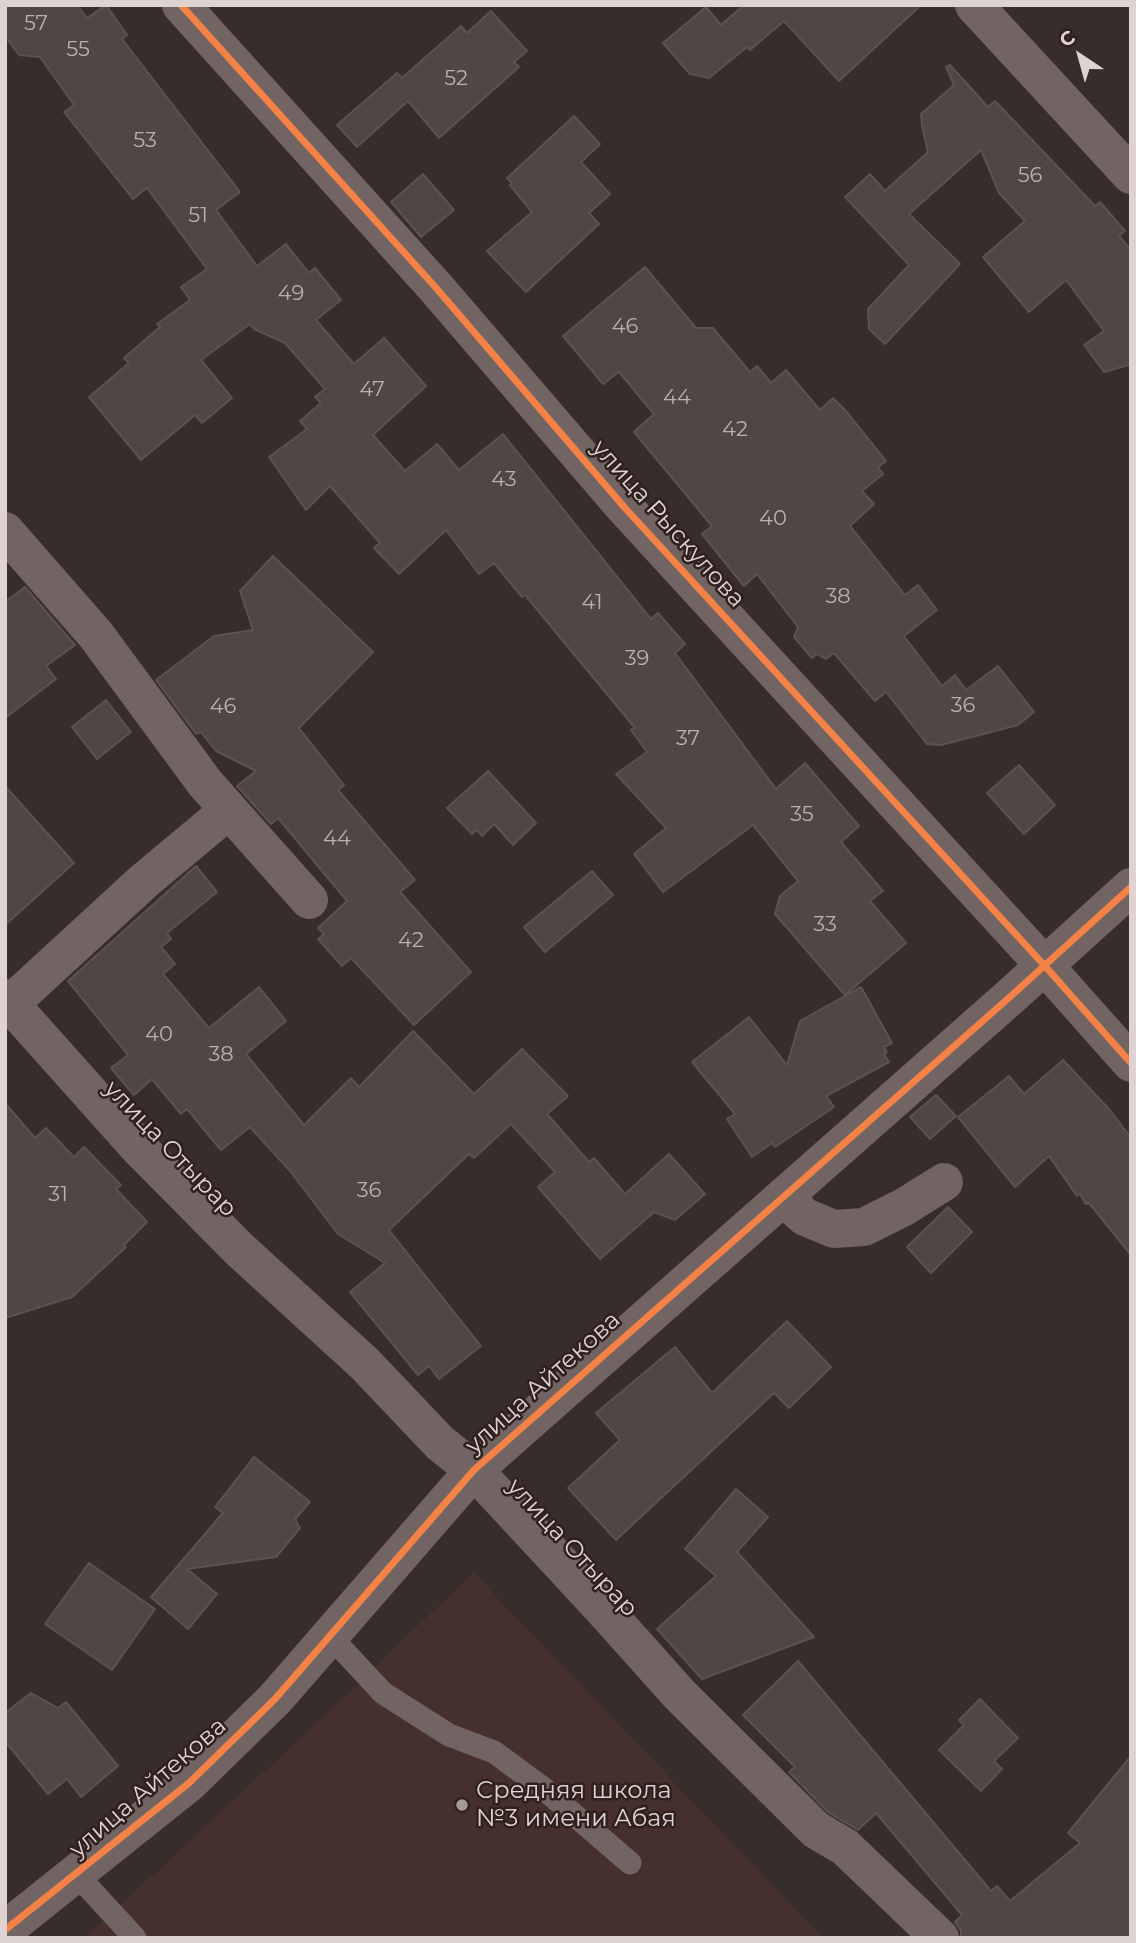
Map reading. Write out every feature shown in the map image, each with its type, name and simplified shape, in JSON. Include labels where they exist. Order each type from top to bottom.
[{"type":"street","name":"улица Рыскулова","points":[[181,5],[437,289],[625,508],[1131,1063]]},
{"type":"street","points":[[974,5],[1131,175]]},
{"type":"street","points":[[5,531],[96,635],[205,783],[309,900]]},
{"type":"street","points":[[7,1001],[229,810]]},
{"type":"street","name":"улица Айтекова","points":[[5,1930],[189,1783],[275,1699],[474,1471],[1131,887]]},
{"type":"street","name":"улица Отырар","points":[[7,1001],[140,1149],[239,1249],[365,1364],[440,1443],[474,1471],[680,1695],[816,1830],[845,1847],[940,1938]]},
{"type":"street","points":[[783,1197],[805,1217],[834,1229],[864,1227],[904,1207],[944,1182]]},
{"type":"lane","points":[[330,1636],[383,1693],[449,1735],[494,1752],[542,1788],[631,1863]]},
{"type":"lane","points":[[77,1875],[135,1938]]},
{"type":"shaded area","name":"Средняя школа №3 имени Абая","points":[[473,1572],[823,1938],[85,1938],[350,1692]]},
{"type":"building","points":[[5,5],[77,5],[87,18],[106,5],[127,35],[122,39],[240,192],[216,210],[257,266],[286,244],[309,273],[315,268],[341,300],[316,320],[354,364],[384,338],[426,386],[373,435],[405,471],[437,444],[459,470],[503,434],[651,619],[658,613],[685,644],[675,653],[776,789],[805,763],[859,826],[841,842],[883,891],[870,901],[906,943],[845,995],[775,914],[780,896],[798,881],[753,825],[663,892],[634,854],[666,828],[616,774],[647,752],[631,730],[635,728],[525,595],[522,597],[494,563],[479,574],[446,530],[399,574],[374,548],[380,543],[330,486],[306,510],[269,457],[307,429],[300,421],[321,403],[315,397],[325,389],[285,343],[254,329],[250,324],[201,360],[232,398],[202,423],[195,415],[141,460],[89,397],[129,363],[124,358],[160,327],[157,324],[190,300],[181,287],[207,269],[147,188],[133,199],[64,112],[74,105],[40,57],[19,55],[5,36]]},
{"type":"building","points":[[744,5],[921,5],[839,81],[784,21],[750,50],[747,47],[709,78],[690,74],[663,43],[706,7],[721,25]]},
{"type":"building","points":[[491,11],[527,51],[514,62],[519,67],[439,138],[408,101],[357,147],[337,125],[397,73],[402,78],[461,26],[467,33]]},
{"type":"building","points":[[950,65],[988,107],[995,101],[1095,206],[1100,202],[1125,231],[1119,236],[1131,250],[1131,367],[1129,365],[1104,372],[1084,345],[1104,331],[1066,280],[1029,312],[983,257],[1025,221],[999,193],[981,150],[909,214],[960,264],[885,344],[869,329],[868,309],[909,265],[845,197],[870,174],[885,191],[928,152],[921,114],[954,85],[946,67]]},
{"type":"building","points":[[574,116],[600,144],[581,162],[610,194],[589,213],[599,224],[526,292],[487,251],[532,212],[507,178]]},
{"type":"building","points":[[423,174],[454,210],[421,237],[391,202]]},
{"type":"building","points":[[645,267],[696,328],[713,328],[750,372],[757,366],[771,383],[786,370],[820,410],[833,398],[846,411],[886,461],[878,467],[883,474],[862,491],[874,504],[850,526],[905,595],[918,585],[937,610],[904,636],[942,686],[955,675],[966,690],[998,666],[1034,712],[1018,725],[941,745],[927,744],[886,692],[875,701],[834,653],[826,659],[817,654],[812,658],[794,637],[798,627],[757,574],[744,586],[702,534],[712,526],[634,432],[654,414],[619,372],[603,384],[563,336]]},
{"type":"building","points":[[273,556],[373,652],[299,728],[344,785],[338,790],[415,880],[400,892],[471,972],[414,1025],[351,958],[342,966],[318,939],[324,934],[318,928],[347,901],[278,818],[271,824],[237,786],[256,771],[216,751],[201,732],[196,734],[156,680],[214,636],[253,630],[240,591]]},
{"type":"building","points":[[25,587],[75,645],[46,666],[56,679],[5,718],[5,602]]},
{"type":"building","points":[[106,700],[131,732],[97,759],[72,727]]},
{"type":"building","points":[[1019,765],[1055,805],[1024,834],[987,793]]},
{"type":"building","points":[[488,771],[536,823],[513,845],[494,824],[482,836],[477,830],[472,834],[447,808]]},
{"type":"building","points":[[5,786],[74,863],[5,925]]},
{"type":"building","points":[[196,866],[217,892],[167,933],[171,939],[161,947],[175,964],[163,974],[209,1028],[259,987],[286,1021],[246,1054],[304,1125],[351,1078],[359,1087],[413,1031],[474,1094],[522,1049],[568,1096],[547,1114],[589,1162],[594,1158],[625,1194],[669,1154],[705,1194],[675,1220],[654,1212],[600,1259],[538,1187],[555,1172],[511,1124],[474,1158],[469,1154],[389,1230],[481,1346],[439,1379],[429,1366],[418,1375],[350,1292],[385,1263],[338,1234],[290,1171],[250,1127],[221,1150],[187,1109],[181,1114],[152,1079],[134,1095],[111,1068],[128,1055],[68,981]]},
{"type":"building","points":[[592,871],[613,895],[545,952],[524,927]]},
{"type":"building","points":[[861,987],[892,1043],[884,1047],[887,1052],[884,1054],[889,1062],[826,1096],[834,1107],[775,1147],[772,1143],[752,1157],[727,1119],[735,1114],[692,1062],[749,1017],[787,1065],[800,1021]]},
{"type":"building","points":[[1063,1060],[1109,1109],[1131,1138],[1131,1255],[1089,1203],[1086,1204],[1080,1194],[1077,1196],[1049,1156],[1015,1187],[958,1117],[1009,1076],[1024,1094]]},
{"type":"building","points":[[936,1095],[956,1116],[930,1139],[910,1117]]},
{"type":"building","points":[[5,1103],[35,1138],[46,1128],[74,1157],[84,1147],[121,1185],[116,1189],[147,1222],[124,1245],[126,1247],[72,1297],[5,1318]]},
{"type":"building","points":[[948,1207],[972,1232],[931,1273],[907,1247]]},
{"type":"building","points":[[787,1321],[831,1367],[789,1408],[774,1393],[616,1540],[568,1488],[620,1440],[596,1413],[675,1347],[712,1393]]},
{"type":"building","points":[[254,1457],[310,1502],[295,1519],[300,1528],[276,1557],[187,1569],[217,1594],[188,1629],[151,1597],[223,1513],[215,1507]]},
{"type":"building","points":[[736,1489],[768,1517],[737,1552],[814,1637],[702,1679],[657,1629],[716,1576],[685,1549]]},
{"type":"building","points":[[89,1563],[155,1609],[112,1670],[45,1624]]},
{"type":"building","points":[[798,1661],[991,1891],[997,1886],[1010,1901],[1080,1843],[1068,1833],[1131,1756],[1131,1938],[961,1938],[961,1931],[955,1922],[962,1915],[876,1813],[858,1830],[829,1813],[789,1772],[795,1767],[743,1715]]},
{"type":"building","points":[[31,1693],[58,1708],[66,1702],[118,1766],[81,1797],[67,1779],[48,1794],[5,1741],[5,1713]]},
{"type":"building","points":[[980,1699],[1018,1738],[994,1761],[1002,1769],[981,1791],[939,1750],[964,1725],[959,1720]]},
{"type":"cycle path","points":[[181,5],[437,289],[625,508],[1131,1063]]},
{"type":"cycle path","points":[[5,1930],[189,1783],[275,1699],[474,1470],[1131,887]]},
{"type":"place","name":"Средняя школа №3 имени Абая","points":[[462,1805]]}]
